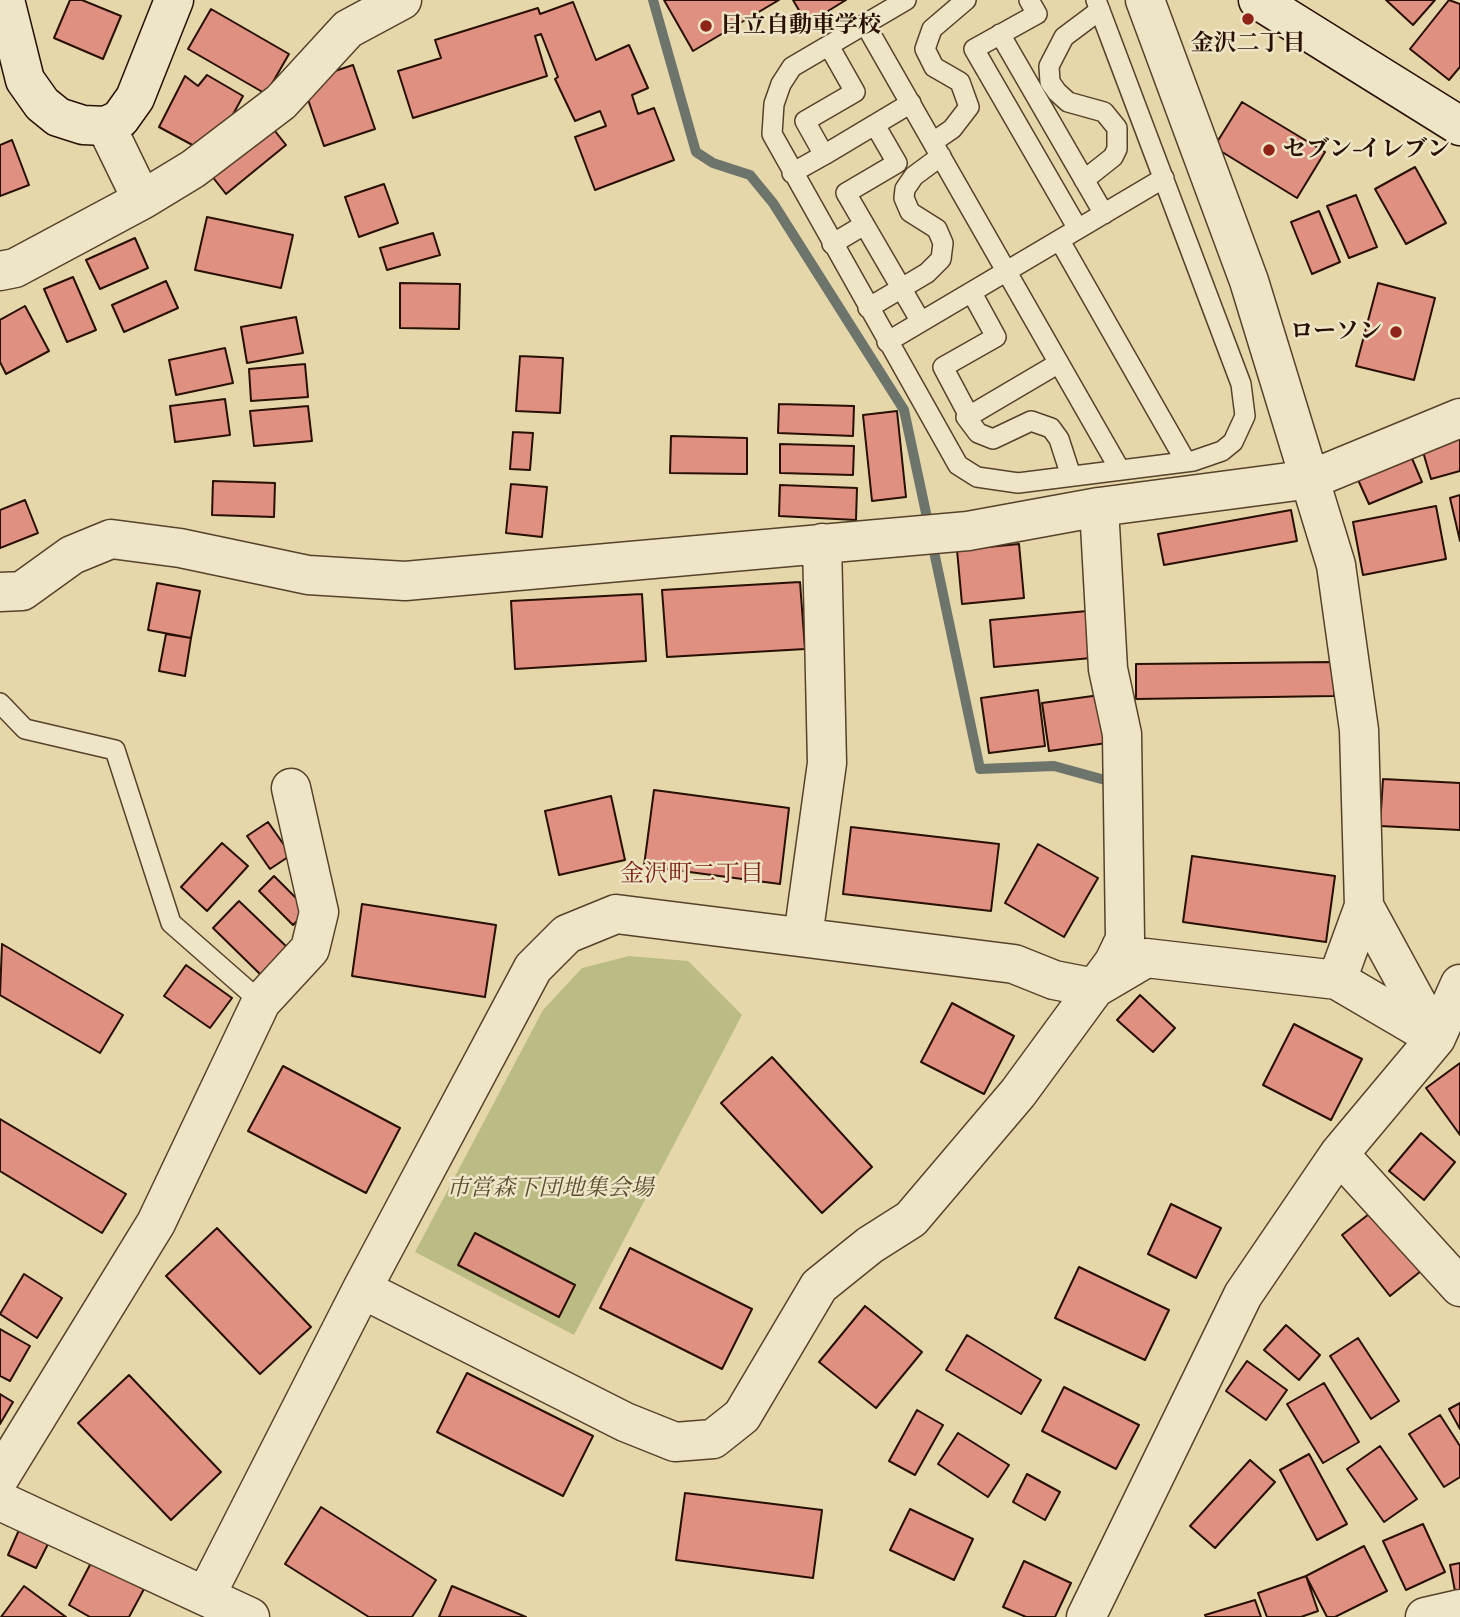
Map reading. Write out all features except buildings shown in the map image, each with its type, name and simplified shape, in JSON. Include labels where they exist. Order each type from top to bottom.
[{"type":"street","points":[[5,0],[25,80],[42,104],[58,117],[83,125],[106,126],[120,119],[135,98],[174,0]]},
{"type":"street","points":[[0,271],[15,268],[142,200],[193,169],[281,102],[348,29],[402,0]]},
{"type":"street","points":[[1145,0],[1249,281],[1312,479],[1336,565],[1359,730],[1364,906],[1337,980]]},
{"type":"street","points":[[1258,0],[1460,126]]},
{"type":"street","points":[[106,126],[142,200]]},
{"type":"street","points":[[0,592],[22,591],[72,555],[111,539],[180,548],[308,575],[405,581],[968,531],[1099,507],[1312,479],[1460,418]]},
{"type":"street","points":[[362,1289],[625,1422],[675,1442],[713,1438],[742,1416],[819,1286],[870,1245],[911,1219],[1018,1094],[1095,988],[1125,939],[1122,734],[1108,669],[1099,507]]},
{"type":"street","points":[[803,937],[827,763],[822,543]]},
{"type":"street","points":[[0,1477],[156,1223],[261,1002],[310,949],[319,912],[291,788]]},
{"type":"street","points":[[1364,906],[1436,1038]]},
{"type":"street","points":[[206,1595],[362,1289],[534,968],[567,934],[616,914],[1014,964],[1054,980],[1095,988],[1146,958],[1337,980],[1436,1038]]},
{"type":"street","points":[[1086,1617],[1243,1296],[1339,1154],[1436,1038],[1460,984]]},
{"type":"street","points":[[1339,1154],[1460,1287]]},
{"type":"street","points":[[0,1500],[250,1617]]},
{"type":"street","points":[[1425,1617],[1460,1609]]},
{"type":"lane","points":[[906,0],[792,67],[781,84],[774,104],[772,134],[958,465],[977,477],[1018,483],[1186,462],[1222,451],[1233,442],[1245,416],[1241,384],[1098,5],[1058,44],[1049,66],[1050,82],[1057,92],[1068,102],[1104,112],[1117,128],[1117,149],[1113,157],[1084,180]]},
{"type":"lane","points":[[868,308],[933,270],[942,259],[943,243],[937,229],[910,212],[904,198],[908,183],[969,107],[960,82],[934,67],[927,59],[927,38],[939,21],[966,0]]},
{"type":"lane","points":[[1029,0],[1037,14],[974,49],[1079,229]]},
{"type":"lane","points":[[865,24],[1120,470]]},
{"type":"lane","points":[[1000,34],[1104,214]]},
{"type":"lane","points":[[824,155],[805,121],[855,92],[829,46]]},
{"type":"lane","points":[[792,173],[911,103]]},
{"type":"lane","points":[[874,125],[897,163],[846,192],[921,323]]},
{"type":"lane","points":[[887,342],[1164,178]]},
{"type":"lane","points":[[832,244],[864,225]]},
{"type":"lane","points":[[1060,241],[1186,462]]},
{"type":"lane","points":[[972,293],[996,337],[943,367],[967,416],[978,433],[993,439],[1031,421],[1051,428],[1056,433],[1071,476]]},
{"type":"lane","points":[[939,432],[1059,363]]},
{"type":"lane","points":[[0,703],[25,729],[115,750],[171,923],[261,1002]]},
{"type":"green space","name":"市営森下団地集会場","points":[[629,956],[688,961],[742,1015],[574,1335],[415,1252],[543,1010],[582,968]]},
{"type":"waterway","points":[[653,0],[696,152],[713,163],[750,175],[773,203],[904,410],[929,527]]},
{"type":"waterway","points":[[932,542],[980,769],[1054,766],[1105,780]]},
{"type":"place","name":"金沢二丁目","points":[[1248,19]]},
{"type":"place","name":"日立自動車学校","points":[[706,26]]},
{"type":"place","name":"セブン-イレブン","points":[[1269,150]]},
{"type":"place","name":"ローソン","points":[[1396,332]]},
{"type":"district","name":"金沢町二丁目","points":[[692,875]]}]
